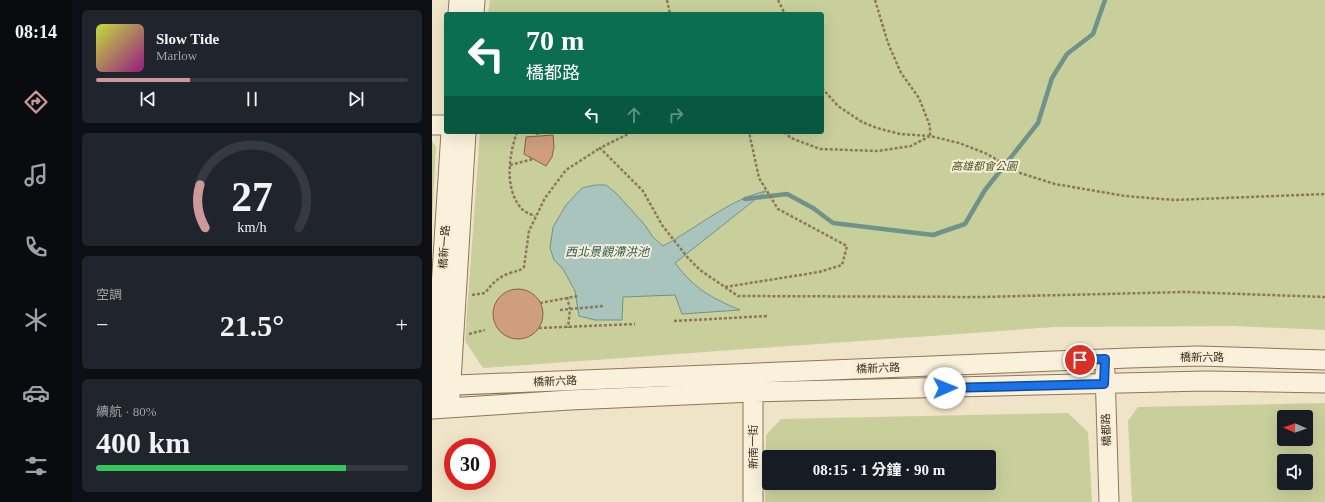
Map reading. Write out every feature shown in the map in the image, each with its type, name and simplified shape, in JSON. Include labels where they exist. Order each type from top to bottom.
[{"type":"street","points":[[458,12],[459,0]]},
{"type":"street","points":[[474,12],[475,0]]},
{"type":"street","points":[[432,125],[444,125]]},
{"type":"street","name":"橋新一路","points":[[438,409],[451,134]]},
{"type":"street","name":"橋新一路","points":[[439,386],[456,299],[466,134]]},
{"type":"street","name":"橋新六路","points":[[439,386],[1198,356],[1325,360]]},
{"type":"street","name":"橋都路","points":[[1105,359],[1104,384],[1109,502]]},
{"type":"street","name":"橋新六路","points":[[438,409],[570,400],[753,392],[1205,382],[1325,383]]},
{"type":"street","name":"新南一街","points":[[752,502],[753,392]]},
{"type":"path","points":[[666,0],[669,12]]},
{"type":"path","points":[[778,0],[784,12]]},
{"type":"path","points":[[875,0],[888,43],[901,73],[919,98],[930,126],[930,136]]},
{"type":"path","points":[[824,90],[838,106],[862,122],[877,128],[900,134],[930,136],[959,143],[985,153],[1020,173],[1055,184],[1125,196],[1174,200],[1325,194]]},
{"type":"path","points":[[516,134],[512,147],[510,165],[512,194],[522,210],[535,216]]},
{"type":"path","points":[[456,299],[485,293],[494,282],[511,273],[520,271],[524,267],[529,231],[535,216],[554,185],[566,170],[600,148],[628,134]]},
{"type":"path","points":[[725,287],[819,272],[842,265],[847,246],[778,209],[758,178],[749,134]]},
{"type":"path","points":[[786,134],[791,138],[820,149],[878,151],[911,146],[930,136]]},
{"type":"path","points":[[600,148],[643,191],[662,225],[688,258],[700,270],[738,296],[981,297],[1185,292],[1325,297]]},
{"type":"path","points":[[510,165],[533,159]]},
{"type":"path","points":[[540,303],[578,296]]},
{"type":"path","points":[[567,298],[570,309],[568,328]]},
{"type":"path","points":[[560,310],[603,306]]},
{"type":"path","points":[[674,322],[768,316]]},
{"type":"path","points":[[539,328],[568,328],[635,324]]},
{"type":"green space","name":"高雄都會公園","points":[[490,0],[1325,0],[1325,330],[1235,326],[1055,327],[483,368],[465,341],[480,134],[824,134],[824,12],[488,12]]},
{"type":"green space","points":[[432,141],[436,147],[432,222]]},
{"type":"green space","points":[[1325,403],[1325,502],[1132,502],[1128,421],[1138,407]]},
{"type":"green space","points":[[1068,413],[1088,432],[1092,502],[765,502],[765,490],[996,490],[996,450],[766,450],[766,435],[781,419]]},
{"type":"water","name":"西北景觀滯洪池","points":[[595,185],[606,185],[616,193],[644,224],[653,237],[663,246],[713,215],[739,201],[766,191],[675,263],[690,280],[704,292],[740,310],[682,314],[675,295],[623,297],[622,320],[595,320],[579,316],[575,291],[563,269],[554,260],[550,248],[553,227],[566,205],[582,188]]},
{"type":"building","points":[[553,135],[554,147],[552,157],[546,166],[524,154],[526,137]]},
{"type":"building","points":[[518,289],[527,291],[538,300],[543,314],[541,323],[532,334],[518,339],[509,337],[498,328],[493,314],[495,305],[504,294]]},
{"type":"waterway","points":[[745,199],[787,194],[813,208],[833,223],[933,235],[965,224],[985,190],[1038,123],[1052,78],[1067,54],[1093,34],[1105,0]]},
{"type":"route","points":[[945,388],[1104,384],[1105,359],[1080,360]]}]
